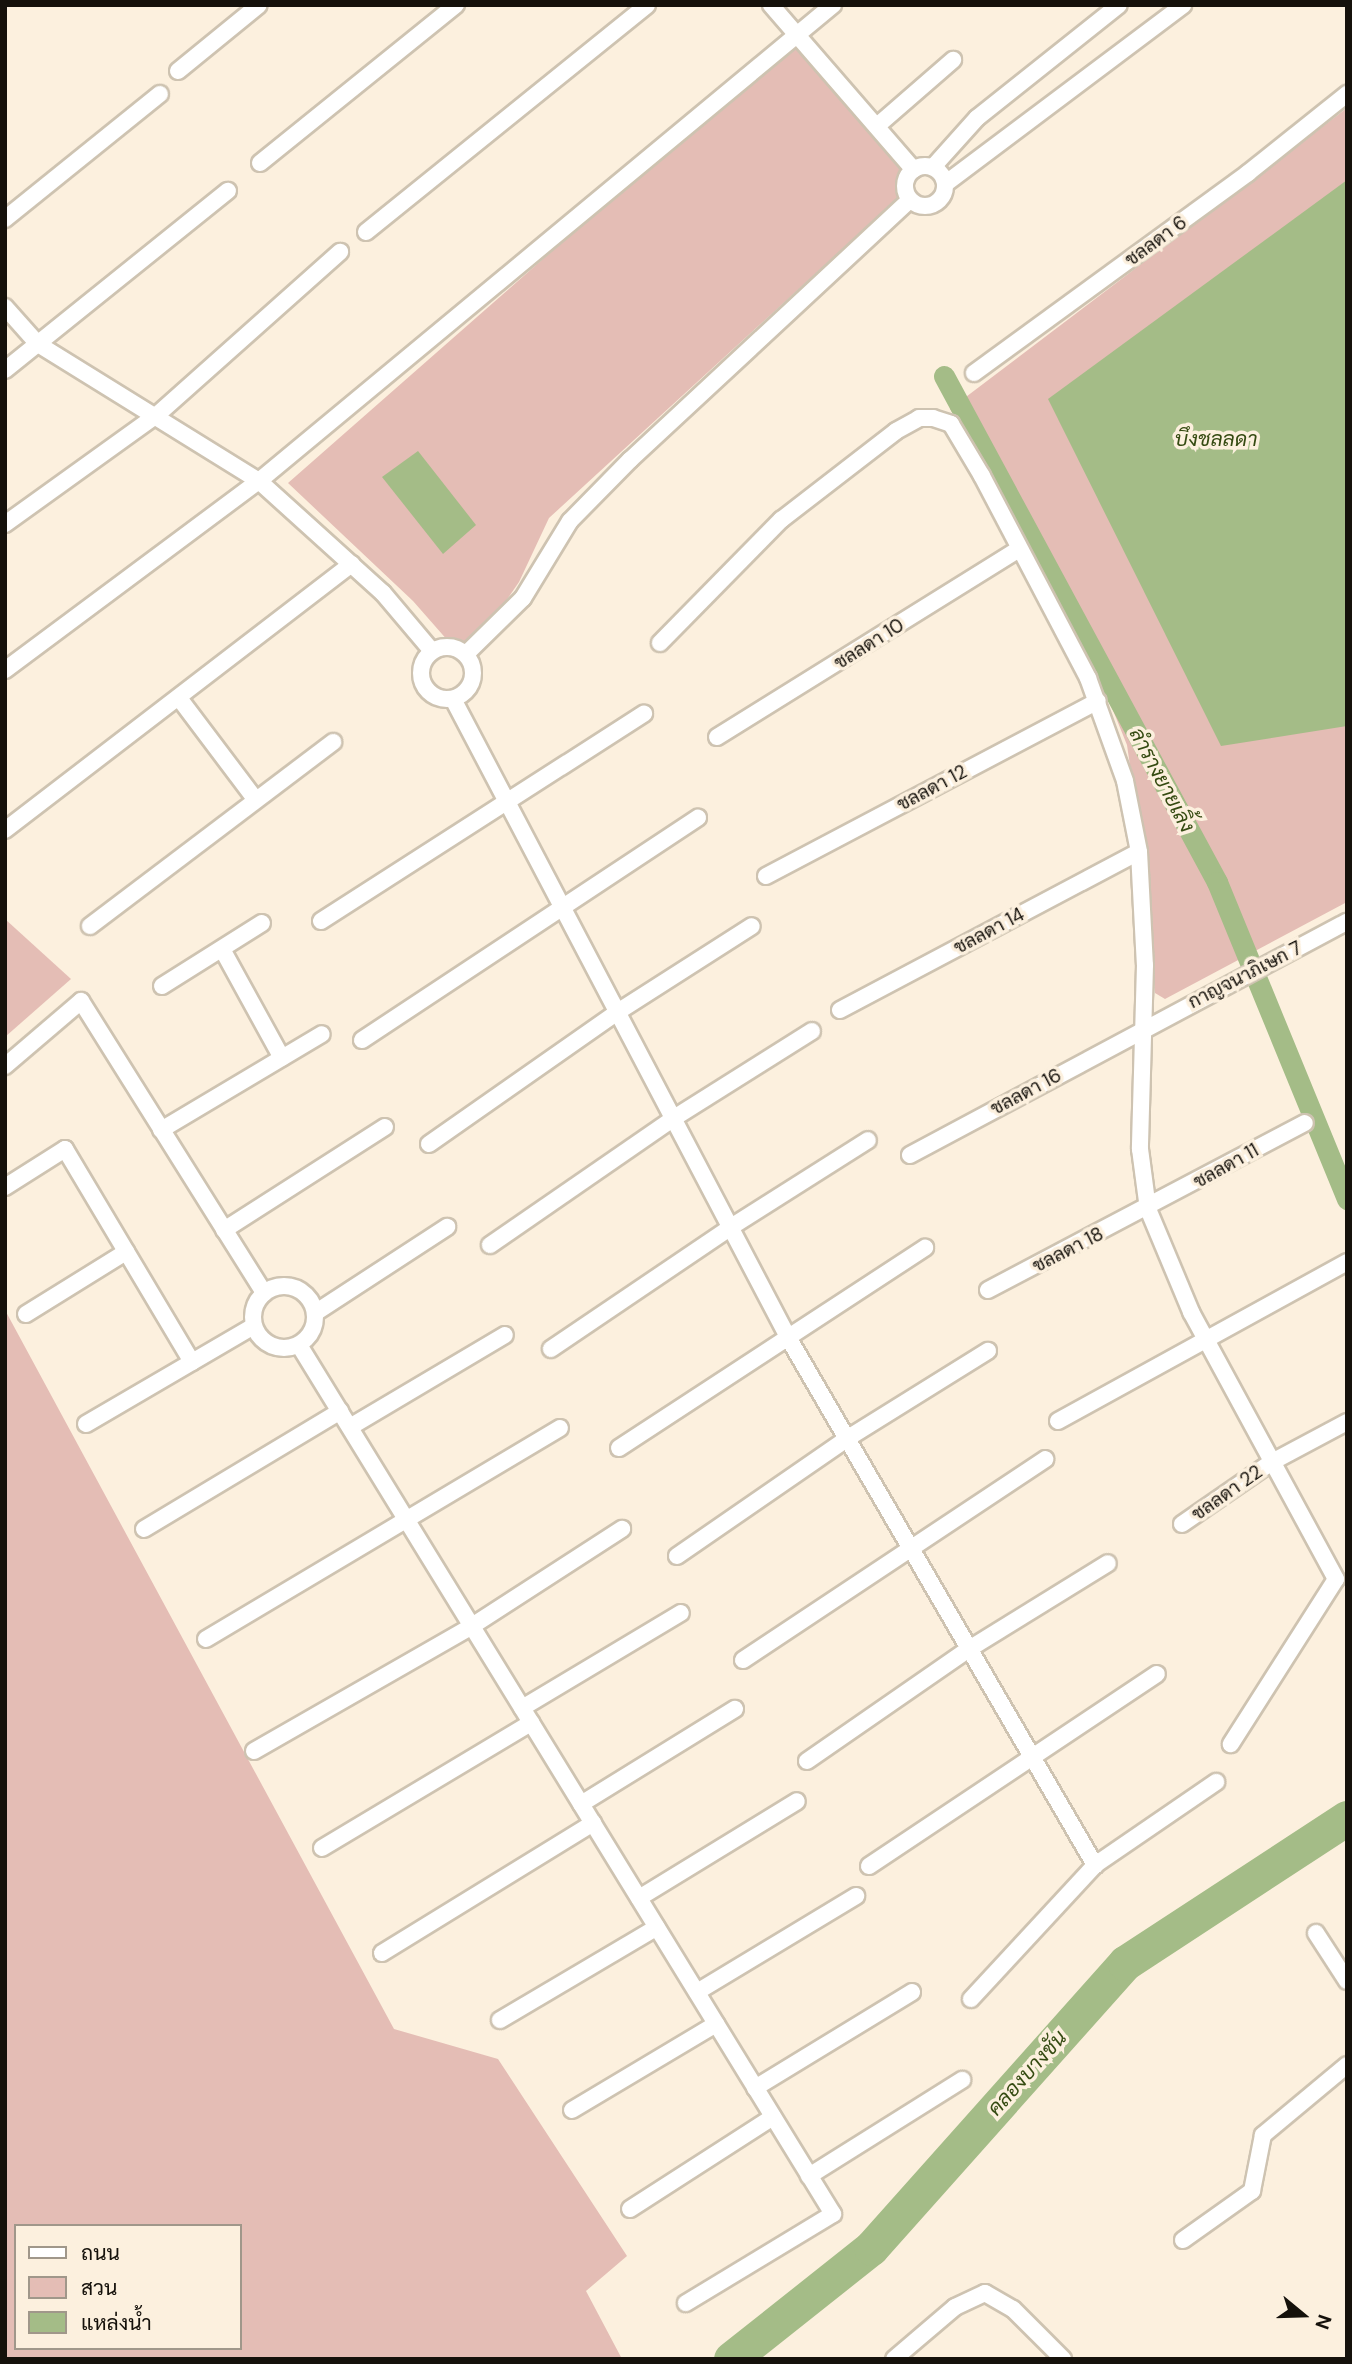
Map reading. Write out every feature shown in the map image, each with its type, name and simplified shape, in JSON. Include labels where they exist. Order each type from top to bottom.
[{"type":"street","points":[[178,71],[259,5]]},
{"type":"street","points":[[260,163],[456,5]]},
{"type":"street","points":[[366,232],[648,5]]},
{"type":"street","points":[[771,5],[799,34],[914,170]]},
{"type":"street","points":[[5,670],[259,481],[833,5]]},
{"type":"street","points":[[910,200],[905,184],[914,170],[933,167],[977,118],[1119,5]]},
{"type":"street","points":[[910,200],[930,206],[942,197],[945,184],[1183,5]]},
{"type":"street","points":[[877,126],[953,60]]},
{"type":"street","points":[[5,219],[160,94]]},
{"type":"street","name":"ชลลดา 6","points":[[974,373],[1343,102]]},
{"type":"street","points":[[933,167],[945,184]]},
{"type":"street","points":[[5,370],[228,191]]},
{"type":"street","points":[[466,654],[523,598],[570,522],[596,495],[910,200]]},
{"type":"street","points":[[5,524],[158,414],[340,252]]},
{"type":"street","points":[[5,307],[38,344],[158,414],[259,481],[352,564],[432,651]]},
{"type":"street","points":[[660,643],[781,520],[919,418],[943,419],[951,424],[1098,701],[1125,781],[1139,852],[1143,1028],[1140,1149],[1148,1209],[1206,1340],[1336,1579]]},
{"type":"street","name":"ชลลดา 10","points":[[717,737],[1019,549]]},
{"type":"street","points":[[5,830],[352,564]]},
{"type":"street","points":[[447,646],[466,654],[473,666],[472,680],[466,692],[453,699],[442,699],[424,686],[422,664],[432,651],[447,646]]},
{"type":"street","points":[[179,698],[255,799]]},
{"type":"street","points":[[453,699],[560,908],[674,1118],[789,1339],[1095,1865]]},
{"type":"street","name":"ชลลดา 12","points":[[766,876],[1098,701]]},
{"type":"street","points":[[321,921],[644,714]]},
{"type":"street","points":[[90,926],[333,742]]},
{"type":"street","points":[[362,1040],[698,818]]},
{"type":"street","name":"ชลลดา 14","points":[[840,1010],[1139,852]]},
{"type":"street","name":"กาญจนาภิเษก 7","points":[[1143,1028],[1347,922]]},
{"type":"street","points":[[162,986],[262,923]]},
{"type":"street","points":[[429,1144],[616,1013],[752,926]]},
{"type":"street","points":[[222,949],[282,1058]]},
{"type":"street","points":[[5,1066],[80,1001],[264,1293]]},
{"type":"street","name":"ชลลดา 16","points":[[909,1155],[1143,1028]]},
{"type":"street","points":[[490,1245],[674,1118],[812,1031]]},
{"type":"street","points":[[162,1130],[322,1034]]},
{"type":"street","name":"ชลลดา 11","points":[[1148,1209],[1305,1123]]},
{"type":"street","points":[[224,1230],[385,1126]]},
{"type":"street","points":[[551,1349],[730,1227],[868,1140]]},
{"type":"street","points":[[5,1187],[65,1149],[192,1362]]},
{"type":"street","name":"ชลลดา 18","points":[[988,1290],[1148,1209]]},
{"type":"street","points":[[315,1313],[447,1227]]},
{"type":"street","points":[[619,1448],[925,1248]]},
{"type":"street","points":[[26,1314],[126,1252]]},
{"type":"street","points":[[1058,1421],[1347,1262]]},
{"type":"street","points":[[276,1287],[297,1289],[312,1303],[315,1313],[311,1334],[299,1345],[274,1347],[265,1343],[254,1326],[254,1306],[264,1293],[276,1287]]},
{"type":"street","points":[[86,1424],[254,1326]]},
{"type":"street","points":[[349,1427],[505,1335]]},
{"type":"street","points":[[299,1345],[833,2214],[685,2303]]},
{"type":"street","points":[[677,1556],[849,1438],[988,1351]]},
{"type":"street","points":[[144,1529],[340,1410]]},
{"type":"street","name":"ชลลดา 22","points":[[1182,1524],[1272,1462],[1347,1422]]},
{"type":"street","points":[[206,1639],[560,1428]]},
{"type":"street","points":[[743,1660],[1045,1459]]},
{"type":"street","points":[[254,1751],[472,1626],[622,1529]]},
{"type":"street","points":[[807,1761],[970,1649],[1108,1563]]},
{"type":"street","points":[[1231,1744],[1347,1564]]},
{"type":"street","points":[[522,1708],[681,1613]]},
{"type":"street","points":[[869,1866],[1157,1674]]},
{"type":"street","points":[[581,1804],[735,1709]]},
{"type":"street","points":[[322,1848],[531,1723]]},
{"type":"street","points":[[971,1999],[1095,1865],[1216,1783]]},
{"type":"street","points":[[639,1898],[797,1801]]},
{"type":"street","points":[[382,1953],[593,1823]]},
{"type":"street","points":[[697,1992],[856,1896]]},
{"type":"street","points":[[499,2020],[657,1927]]},
{"type":"street","points":[[1315,1933],[1347,1981]]},
{"type":"street","points":[[755,2088],[912,1992]]},
{"type":"street","points":[[572,2110],[716,2024]]},
{"type":"street","points":[[1183,2240],[1252,2191],[1263,2135],[1344,2074]]},
{"type":"street","points":[[809,2176],[962,2080]]},
{"type":"street","points":[[630,2209],[773,2117]]},
{"type":"street","points":[[894,2359],[955,2307],[985,2293],[1013,2309],[1058,2357]]},
{"type":"green space","points":[[799,34],[901,169],[896,185],[898,198],[549,518],[519,582],[477,643],[449,642],[413,601],[288,483]]},
{"type":"green space","points":[[1347,108],[1347,902],[1165,999],[1155,993],[1144,862],[1127,745],[1077,621],[950,409]]},
{"type":"green space","points":[[5,919],[71,979],[5,1037]]},
{"type":"green space","points":[[5,1310],[394,2029],[498,2059],[627,2256],[586,2291],[622,2359],[5,2359]]},
{"type":"water","name":"บึงชลลดา","points":[[1347,180],[1347,726],[1221,746],[1048,399]]},
{"type":"water","points":[[418,451],[476,525],[443,554],[382,477]]},
{"type":"waterway","name":"ลำรางยายเลิ้ง","points":[[944,376],[1217,882],[1347,1199]]},
{"type":"waterway","name":"คลองบางชัน","points":[[731,2359],[871,2248],[1125,1963],[1347,1818]]}]
